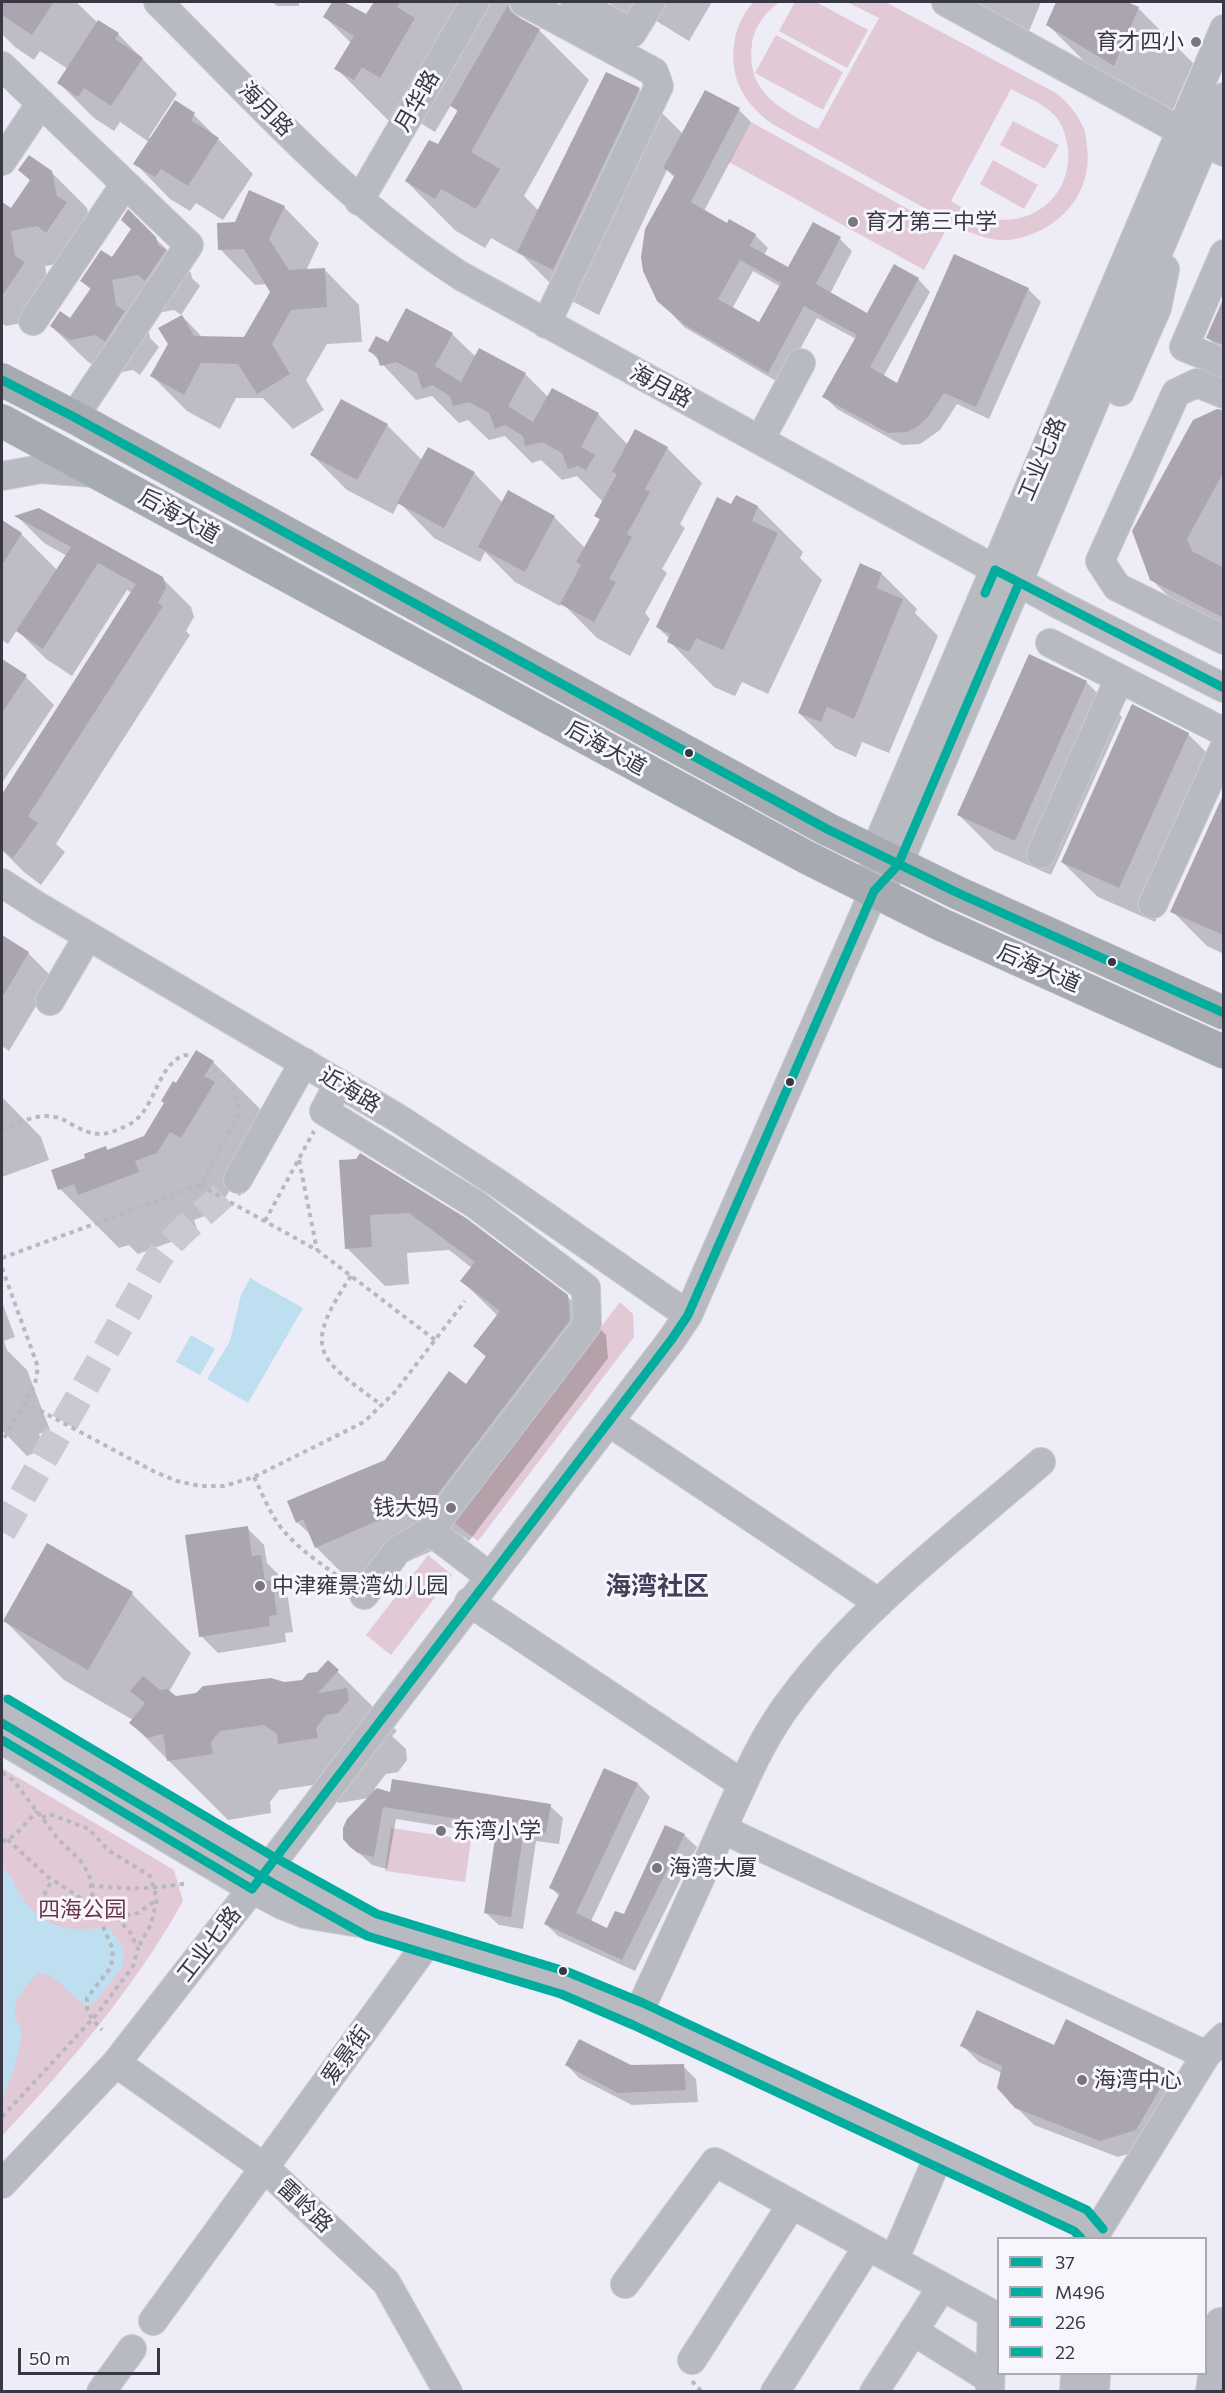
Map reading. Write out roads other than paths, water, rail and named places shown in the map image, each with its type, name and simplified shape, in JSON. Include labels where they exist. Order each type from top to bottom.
[{"type":"main road","name":"后海大道","points":[[2,380],[886,859],[1224,1013]]},
{"type":"main road","name":"后海大道","points":[[2,421],[806,857],[951,928],[1224,1052]]},
{"type":"street","name":"海月路","points":[[158,2],[359,201],[427,255],[546,324],[995,570],[1224,688]]},
{"type":"street","name":"月华路","points":[[359,201],[475,2]]},
{"type":"street","points":[[524,2],[654,72],[659,86],[546,324]]},
{"type":"street","points":[[575,2],[632,33],[651,2]]},
{"type":"street","points":[[946,2],[1203,142]]},
{"type":"street","name":"工业七路","points":[[886,859],[1019,583],[1179,203],[1203,142],[1224,29]]},
{"type":"street","points":[[2,66],[189,245],[74,417]]},
{"type":"street","name":"工业七路","points":[[2,2184],[116,2063],[609,1422],[688,1315],[874,891],[995,570],[1224,97]]},
{"type":"street","points":[[2,161],[41,103]]},
{"type":"street","points":[[33,321],[124,184]]},
{"type":"street","points":[[1224,254],[1184,347],[1224,363]]},
{"type":"street","points":[[760,440],[801,363]]},
{"type":"street","points":[[1224,393],[1197,383],[1176,393],[1100,561],[1117,587],[1224,640]]},
{"type":"street","points":[[2,476],[41,469],[68,469],[101,474]]},
{"type":"street","points":[[1050,643],[1224,732]]},
{"type":"street","points":[[1041,854],[1119,679]]},
{"type":"street","points":[[1153,904],[1224,748]]},
{"type":"street","name":"近海路","points":[[2,883],[456,1155],[688,1315]]},
{"type":"street","points":[[50,1001],[88,936]]},
{"type":"street","points":[[238,1179],[304,1062]]},
{"type":"street","points":[[339,1083],[324,1111],[475,1204],[586,1288],[587,1325],[430,1531],[397,1551],[364,1595]]},
{"type":"street","points":[[609,1422],[879,1603]]},
{"type":"street","points":[[638,2014],[723,1829],[741,1783],[762,1744],[793,1696],[847,1634],[879,1603],[1041,1462]]},
{"type":"street","points":[[430,1531],[489,1576]]},
{"type":"street","points":[[469,1602],[741,1783]]},
{"type":"street","points":[[2,1709],[260,1878],[282,1905],[305,1914],[372,1925],[565,1983],[638,2014],[1082,2221],[1093,2237]]},
{"type":"street","points":[[2,1740],[260,1878]]},
{"type":"street","points":[[723,1829],[1215,2046],[1095,2237]]},
{"type":"street","name":"爱景街","points":[[153,2321],[428,1942]]},
{"type":"street","name":"雷岭路","points":[[116,2063],[264,2168],[386,2282],[447,2391]]},
{"type":"street","points":[[894,2260],[939,2155]]},
{"type":"street","points":[[625,2284],[716,2162],[992,2314],[990,2385]]},
{"type":"street","points":[[692,2361],[792,2204]]},
{"type":"street","points":[[775,2391],[868,2246]]},
{"type":"street","points":[[874,2391],[942,2286]]},
{"type":"street","points":[[1210,2391],[1220,2322]]},
{"type":"street","points":[[914,2331],[990,2385]]},
{"type":"street","points":[[101,2391],[132,2349]]},
{"type":"street","points":[[1074,2391],[1075,2375]]},
{"type":"street","points":[[1095,2391],[1096,2375]]},
{"type":"water","points":[[250,1278],[303,1308],[248,1403],[207,1379],[230,1341],[241,1295]]},
{"type":"water","points":[[191,1335],[215,1349],[200,1375],[176,1362]]},
{"type":"water","points":[[2,1869],[21,1896],[39,1916],[48,1922],[70,1928],[108,1927],[124,1949],[123,1966],[97,2000],[88,2006],[59,1982],[46,1975],[38,1973],[25,1988],[18,1999],[15,2011],[21,2031],[18,2052],[2,2100]]},
{"type":"tunnel","points":[[2,1532],[158,1259],[167,1247],[238,1179]]},
{"type":"place","name":"育才四小","points":[[1196,42]]},
{"type":"place","name":"育才第三中学","points":[[853,222]]},
{"type":"place","name":"钱大妈","points":[[451,1508]]},
{"type":"place","name":"中津雍景湾幼儿园","points":[[260,1586]]},
{"type":"place","name":"东湾小学","points":[[441,1831]]},
{"type":"place","name":"海湾大厦","points":[[657,1868]]},
{"type":"place","name":"海湾中心","points":[[1082,2080]]},
{"type":"district","name":"海湾社区","points":[[657,1586]]},
{"type":"park label","name":"四海公园","points":[[82,1910]]}]
